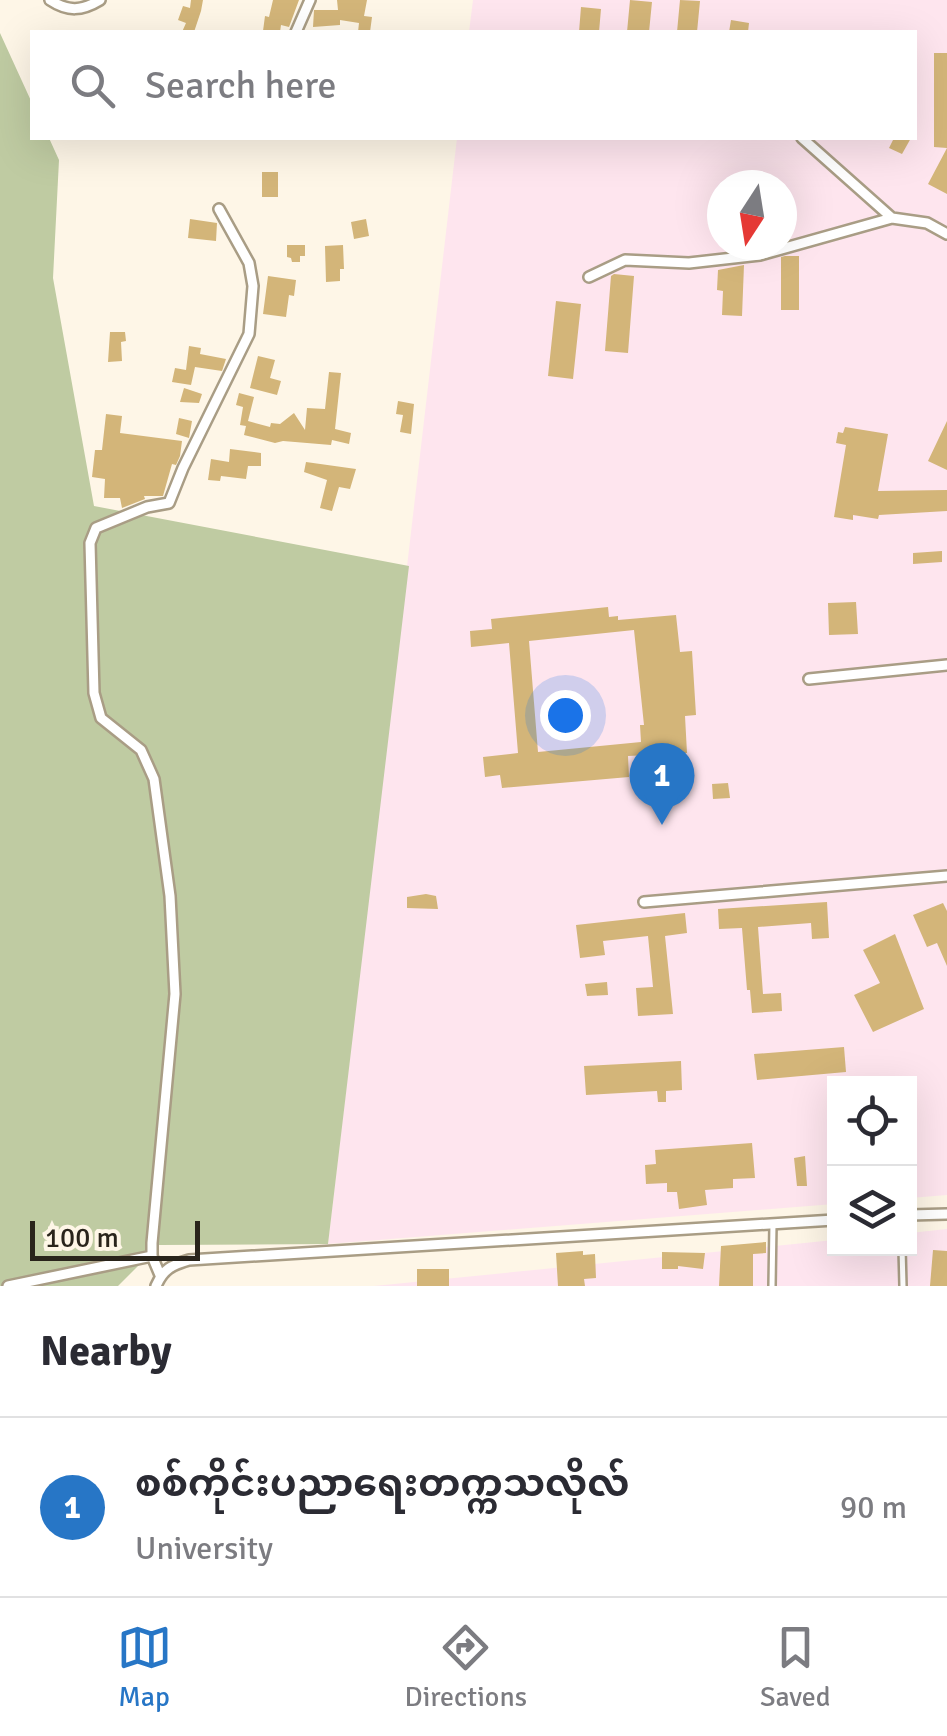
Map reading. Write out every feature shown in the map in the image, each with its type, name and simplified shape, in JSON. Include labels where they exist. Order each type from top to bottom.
[{"type":"street","points":[[50,0],[76,10],[100,0]]},
{"type":"street","points":[[297,30],[310,0]]},
{"type":"street","points":[[804,140],[892,218]]},
{"type":"street","points":[[160,1275],[152,1256],[175,994],[170,896],[154,780],[141,750],[100,718],[94,693],[90,542],[96,528],[146,507],[170,503],[183,468],[249,334],[253,286],[249,263],[219,209]]},
{"type":"street","points":[[589,277],[624,260],[690,263],[760,255],[892,218],[927,223],[947,234]]},
{"type":"street","points":[[809,678],[947,665]]},
{"type":"street","points":[[644,902],[947,876]]},
{"type":"street","points":[[917,1216],[947,1214]]},
{"type":"street","points":[[156,1286],[160,1275],[171,1266],[190,1260],[827,1220]]},
{"type":"street","points":[[8,1286],[152,1256]]},
{"type":"lane","points":[[772,1286],[773,1223]]},
{"type":"lane","points":[[902,1256],[903,1286]]},
{"type":"shaded area","points":[[473,0],[947,0],[947,1195],[917,1197],[917,1076],[827,1076],[827,1205],[328,1244],[457,140],[917,140],[917,30],[469,30]]},
{"type":"shaded area","points":[[947,1229],[947,1286],[374,1286],[827,1241],[827,1256],[917,1256],[917,1232]]},
{"type":"green space","points":[[0,33],[30,99],[30,140],[50,140],[59,160],[53,278],[94,506],[409,566],[328,1244],[159,1245],[118,1286],[0,1286]]},
{"type":"building","points":[[191,0],[203,0],[195,30],[183,30],[186,23],[178,20],[183,6],[190,8]]},
{"type":"building","points":[[273,0],[299,0],[289,27],[263,30],[265,16],[269,17]]},
{"type":"building","points":[[337,0],[367,0],[364,16],[372,17],[370,30],[358,30],[359,23],[340,20],[340,25],[313,27],[314,10],[338,10]]},
{"type":"building","points":[[630,0],[652,2],[649,30],[627,30]]},
{"type":"building","points":[[680,0],[700,1],[697,30],[677,30]]},
{"type":"building","points":[[581,7],[601,9],[599,30],[579,30]]},
{"type":"building","points":[[731,20],[749,23],[748,30],[729,30]]},
{"type":"building","points":[[934,53],[947,53],[947,148],[934,147]]},
{"type":"building","points":[[893,140],[910,140],[902,154],[889,148]]},
{"type":"building","points":[[947,148],[947,194],[928,184]]},
{"type":"building","points":[[262,172],[278,172],[278,197],[262,197]]},
{"type":"building","points":[[190,219],[217,223],[216,241],[188,238]]},
{"type":"building","points":[[366,219],[369,236],[354,239],[351,222]]},
{"type":"building","points":[[287,245],[305,245],[305,256],[300,256],[300,262],[287,257]]},
{"type":"building","points":[[343,245],[340,281],[326,282],[325,246]]},
{"type":"building","points":[[799,256],[799,310],[781,310],[781,260],[797,260]]},
{"type":"building","points":[[744,265],[742,316],[722,315],[723,291],[717,290],[718,270]]},
{"type":"building","points":[[614,274],[634,276],[628,353],[605,351]]},
{"type":"building","points":[[268,276],[296,280],[286,317],[263,314]]},
{"type":"building","points":[[556,301],[581,304],[573,379],[548,376]]},
{"type":"building","points":[[110,332],[125,332],[122,361],[108,362]]},
{"type":"building","points":[[189,346],[201,348],[200,354],[226,359],[222,371],[195,367],[191,385],[172,382],[175,368],[186,370]]},
{"type":"building","points":[[258,356],[275,360],[270,378],[281,381],[277,395],[250,388]]},
{"type":"building","points":[[329,372],[341,373],[335,429],[351,433],[349,444],[332,440],[331,445],[275,443],[244,435],[246,426],[240,425],[243,407],[236,405],[239,393],[254,397],[248,421],[270,427],[294,413],[305,430],[307,408],[325,409]]},
{"type":"building","points":[[184,388],[202,394],[199,403],[180,402]]},
{"type":"building","points":[[398,401],[414,404],[411,434],[400,432],[403,415],[396,414]]},
{"type":"building","points":[[106,414],[122,416],[120,433],[182,441],[180,456],[176,465],[172,464],[163,496],[144,496],[145,499],[122,508],[120,498],[104,498],[105,479],[92,477],[95,450],[102,450]]},
{"type":"building","points":[[179,418],[192,421],[189,438],[176,434]]},
{"type":"building","points":[[947,421],[947,470],[928,461]]},
{"type":"building","points":[[845,427],[888,434],[878,491],[947,490],[947,511],[879,515],[878,519],[834,517],[846,445],[836,443],[838,432],[843,433]]},
{"type":"building","points":[[230,449],[261,453],[261,466],[248,466],[246,479],[221,476],[220,481],[208,480],[211,459],[229,462]]},
{"type":"building","points":[[306,462],[356,469],[350,489],[339,487],[332,511],[320,508],[327,480],[304,472]]},
{"type":"building","points":[[942,551],[942,562],[913,564],[913,553]]},
{"type":"building","points":[[856,602],[858,634],[829,635],[828,603]]},
{"type":"building","points":[[608,607],[609,617],[618,616],[618,620],[676,615],[680,652],[692,651],[696,715],[685,716],[687,753],[628,756],[629,777],[502,788],[500,775],[485,777],[483,757],[518,753],[509,643],[471,647],[470,631],[492,629],[491,619]],"holes":[[[634,630],[644,725],[640,725],[641,742],[538,752],[529,641]]]},
{"type":"building","points":[[687,781],[687,790],[676,790],[677,801],[662,801],[661,782]]},
{"type":"building","points":[[728,783],[730,798],[713,799],[712,784]]},
{"type":"building","points":[[436,896],[438,909],[407,908],[407,897]]},
{"type":"building","points":[[827,902],[829,938],[812,939],[811,923],[758,927],[763,994],[781,993],[782,1011],[752,1013],[742,928],[719,929],[718,909]]},
{"type":"building","points":[[943,903],[947,911],[947,966],[937,943],[927,947],[913,915]]},
{"type":"building","points":[[685,913],[687,933],[665,936],[673,1014],[638,1016],[636,988],[653,987],[648,936],[603,941],[605,955],[580,958],[576,925]]},
{"type":"building","points":[[895,934],[924,1009],[873,1032],[854,995],[880,983],[863,950]]},
{"type":"building","points":[[607,982],[608,995],[587,996],[585,984]]},
{"type":"building","points":[[844,1047],[846,1072],[757,1080],[754,1054]]},
{"type":"building","points":[[681,1061],[682,1090],[666,1091],[666,1102],[658,1102],[657,1091],[586,1095],[584,1066]]},
{"type":"building","points":[[752,1143],[755,1178],[733,1179],[733,1188],[705,1190],[707,1205],[679,1209],[677,1192],[667,1192],[667,1183],[646,1184],[645,1165],[656,1164],[655,1150]]},
{"type":"building","points":[[805,1156],[807,1186],[797,1186],[794,1158]]},
{"type":"building","points":[[766,1242],[766,1253],[753,1254],[753,1286],[719,1286],[721,1246]]},
{"type":"building","points":[[933,1250],[947,1251],[947,1286],[930,1286]]},
{"type":"building","points":[[583,1251],[583,1255],[595,1254],[596,1278],[584,1279],[585,1286],[558,1286],[556,1253]]},
{"type":"building","points":[[662,1252],[705,1253],[703,1269],[662,1269]]},
{"type":"building","points":[[417,1269],[449,1269],[449,1286],[417,1286]]},
{"type":"place","name":"စစ်ကိုင်းပညာရေးတက္ကသလိုလ်","points":[[662,825]]}]
